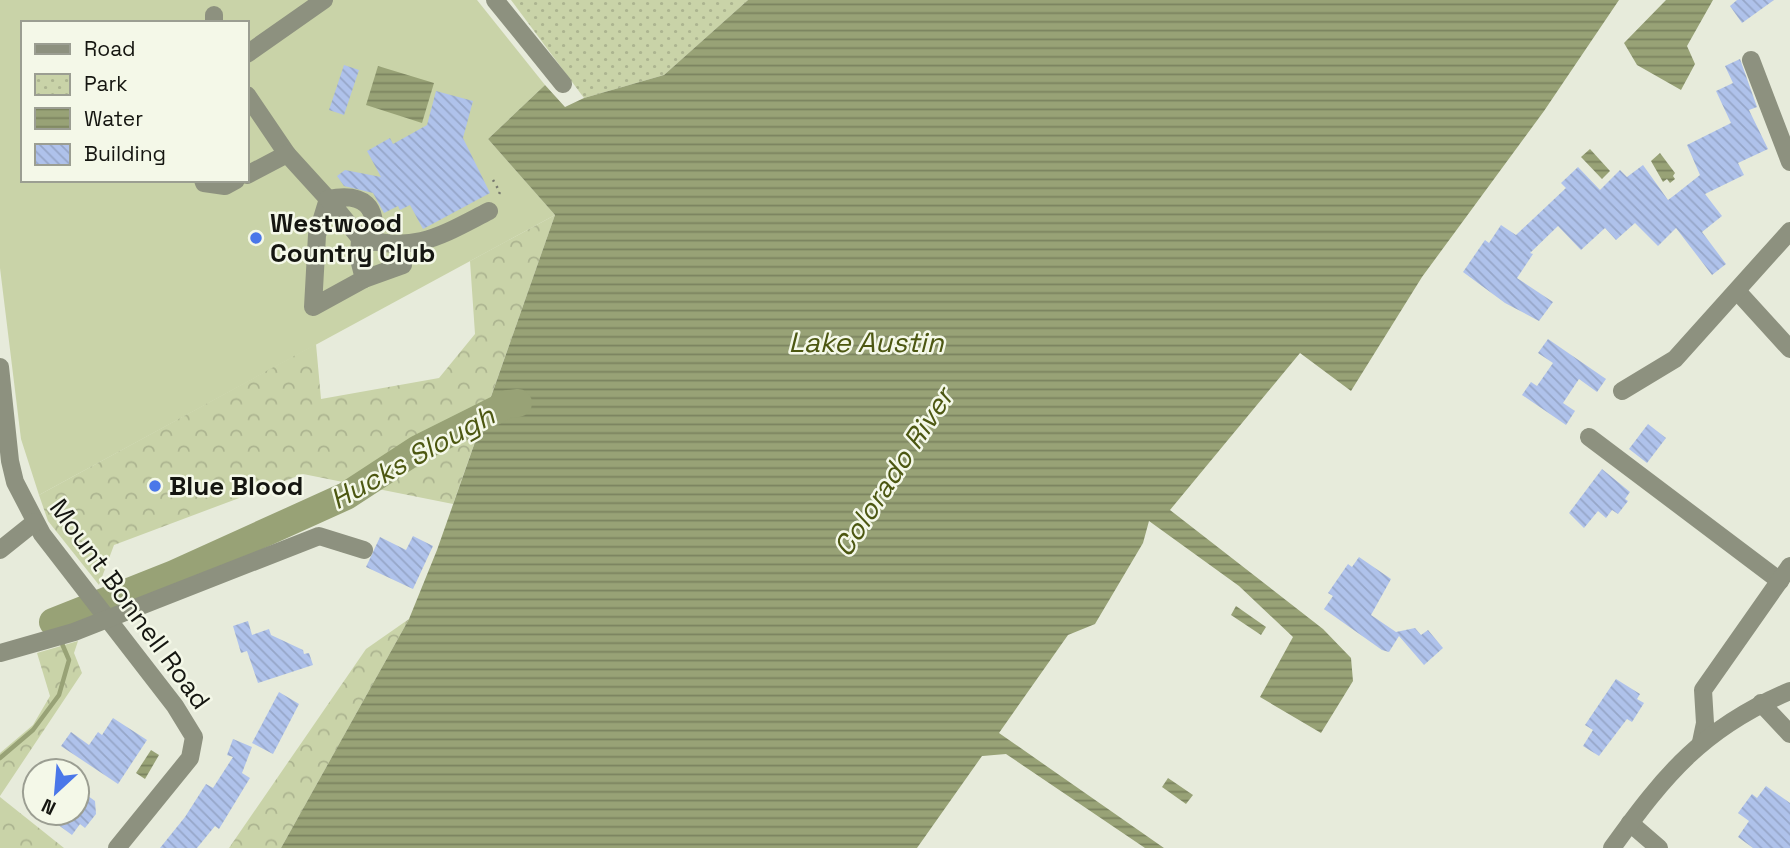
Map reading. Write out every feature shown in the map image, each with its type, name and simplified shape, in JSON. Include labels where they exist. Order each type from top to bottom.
[{"type":"street","points":[[248,53],[324,0]]},
{"type":"street","points":[[495,0],[563,84]]},
{"type":"street","points":[[1751,60],[1790,162]]},
{"type":"street","points":[[248,96],[287,154],[366,240],[388,245],[428,242],[492,206]]},
{"type":"street","points":[[248,174],[287,154]]},
{"type":"street","points":[[210,182],[225,186],[232,182]]},
{"type":"street","points":[[328,199],[345,196],[360,199],[371,209],[376,222],[359,259],[364,279]]},
{"type":"street","points":[[328,199],[317,235],[313,307],[364,279],[403,265]]},
{"type":"street","points":[[1622,391],[1675,359],[1790,231]]},
{"type":"street","points":[[1738,292],[1790,349]]},
{"type":"street","name":"Mount Bonnell Road","points":[[0,367],[10,461],[15,482],[36,522],[66,565],[188,724],[194,737],[194,750],[183,769],[117,848]]},
{"type":"street","points":[[1589,437],[1785,573],[1703,690],[1704,723],[1701,742]]},
{"type":"street","points":[[0,550],[36,522]]},
{"type":"street","points":[[0,653],[74,632],[319,537],[364,550]]},
{"type":"street","points":[[1612,848],[1662,779],[1701,742],[1761,703],[1790,691]]},
{"type":"street","points":[[1761,703],[1790,734]]},
{"type":"street","points":[[1630,823],[1659,848]]},
{"type":"path","points":[[492,206],[500,192],[493,180]]},
{"type":"green space","name":"Westwood Country Club","points":[[0,0],[477,0],[545,85],[488,139],[555,215],[39,495],[21,439],[0,268]]},
{"type":"green space","points":[[511,0],[748,0],[664,75],[584,98]]},
{"type":"green space","points":[[555,215],[453,504],[303,474],[114,545],[99,585],[48,521],[39,495],[316,344],[321,399],[439,378],[475,334],[470,261]]},
{"type":"green space","points":[[409,619],[281,848],[229,848],[366,649]]},
{"type":"green space","points":[[78,641],[74,653],[82,673],[26,757],[21,757],[21,764],[0,796],[0,753],[33,725],[50,696],[37,653]]},
{"type":"green space","points":[[0,797],[21,814],[21,827],[38,827],[64,848],[0,848]]},
{"type":"water","name":"Lake Austin","points":[[748,0],[1619,0],[1544,111],[1422,277],[1351,391],[1300,353],[1170,510],[1323,629],[1351,658],[1353,681],[1321,733],[1260,697],[1293,637],[1239,586],[1149,521],[1143,543],[1095,624],[1068,635],[999,733],[1164,848],[1145,848],[1006,754],[982,756],[917,848],[281,848],[409,619],[437,550],[555,215],[488,139],[545,85],[565,107],[584,98],[664,75]]},
{"type":"water","points":[[1666,0],[1713,0],[1687,46],[1695,64],[1681,90],[1637,65],[1624,43]]},
{"type":"water","points":[[378,66],[434,83],[422,123],[366,105]]},
{"type":"water","points":[[1590,149],[1610,171],[1602,179],[1581,157]]},
{"type":"water","points":[[1660,153],[1675,173],[1675,179],[1670,183],[1667,179],[1663,182],[1651,161]]},
{"type":"water","points":[[1236,606],[1266,627],[1261,635],[1231,615]]},
{"type":"water","points":[[151,750],[159,755],[145,779],[136,773]]},
{"type":"water","points":[[1168,778],[1193,795],[1186,804],[1162,787]]},
{"type":"building","points":[[1737,0],[1774,0],[1742,23],[1730,6]]},
{"type":"building","points":[[1740,59],[1757,107],[1749,110],[1768,149],[1738,163],[1744,175],[1705,194],[1722,216],[1702,232],[1726,264],[1712,275],[1676,228],[1658,246],[1635,223],[1616,240],[1605,228],[1581,250],[1558,226],[1530,253],[1533,254],[1517,278],[1553,302],[1539,321],[1505,303],[1463,272],[1485,240],[1489,243],[1501,225],[1516,235],[1566,188],[1561,183],[1578,167],[1600,190],[1620,170],[1627,177],[1643,165],[1668,200],[1676,194],[1700,175],[1687,145],[1731,123],[1716,91],[1733,83],[1725,66]]},
{"type":"building","points":[[344,65],[359,70],[344,115],[329,110]]},
{"type":"building","points":[[436,91],[473,101],[463,138],[490,193],[423,229],[410,205],[400,210],[398,206],[384,213],[373,193],[344,186],[337,176],[345,170],[381,177],[367,151],[390,138],[393,144],[427,125]]},
{"type":"building","points":[[1548,339],[1606,379],[1597,392],[1579,379],[1563,403],[1575,411],[1566,425],[1522,395],[1531,382],[1537,386],[1553,363],[1538,353]]},
{"type":"building","points":[[1648,424],[1666,438],[1647,463],[1629,449]]},
{"type":"building","points":[[1602,469],[1630,492],[1625,499],[1628,501],[1618,514],[1612,510],[1606,518],[1598,511],[1584,528],[1569,513]]},
{"type":"building","points":[[413,536],[433,546],[413,589],[366,567],[380,537],[406,550]]},
{"type":"building","points":[[1359,557],[1391,579],[1371,615],[1396,632],[1415,628],[1421,635],[1428,630],[1443,648],[1424,665],[1399,636],[1389,652],[1382,650],[1324,609],[1333,596],[1328,593],[1348,564],[1352,567]]},
{"type":"building","points":[[248,621],[252,635],[269,629],[271,635],[303,650],[304,654],[309,653],[313,665],[258,683],[247,651],[241,653],[233,626]]},
{"type":"building","points":[[1616,679],[1640,694],[1637,699],[1644,703],[1632,722],[1627,719],[1599,756],[1583,746],[1593,730],[1585,725]]},
{"type":"building","points":[[279,692],[299,704],[273,754],[252,743]]},
{"type":"building","points":[[113,718],[147,740],[118,784],[91,766],[91,757],[78,757],[61,746],[71,732],[89,745],[98,732],[102,735]]},
{"type":"building","points":[[233,739],[252,747],[242,773],[250,778],[219,829],[215,826],[197,848],[160,848],[185,817],[206,784],[213,788],[233,757],[227,755]]},
{"type":"building","points":[[1766,786],[1790,803],[1790,848],[1753,848],[1738,837],[1749,821],[1738,813],[1752,794],[1757,798]]},
{"type":"building","points":[[91,798],[95,801],[96,814],[91,820]]},
{"type":"building","points":[[61,827],[78,827],[72,835]]},
{"type":"waterway","name":"Hucks Slough","points":[[53,622],[174,574],[346,496],[418,449],[508,404],[518,403]]},
{"type":"waterway","name":"Hucks Slough","points":[[53,622],[57,631]]},
{"type":"waterway","name":"Hucks Slough","points":[[0,758],[33,730],[59,695],[69,660],[60,639]]},
{"type":"place","name":"Westwood Country Club","points":[[256,238]]},
{"type":"place","name":"Blue Blood","points":[[155,486]]},
{"type":"water label","name":"Colorado River","points":[[893,472]]}]
